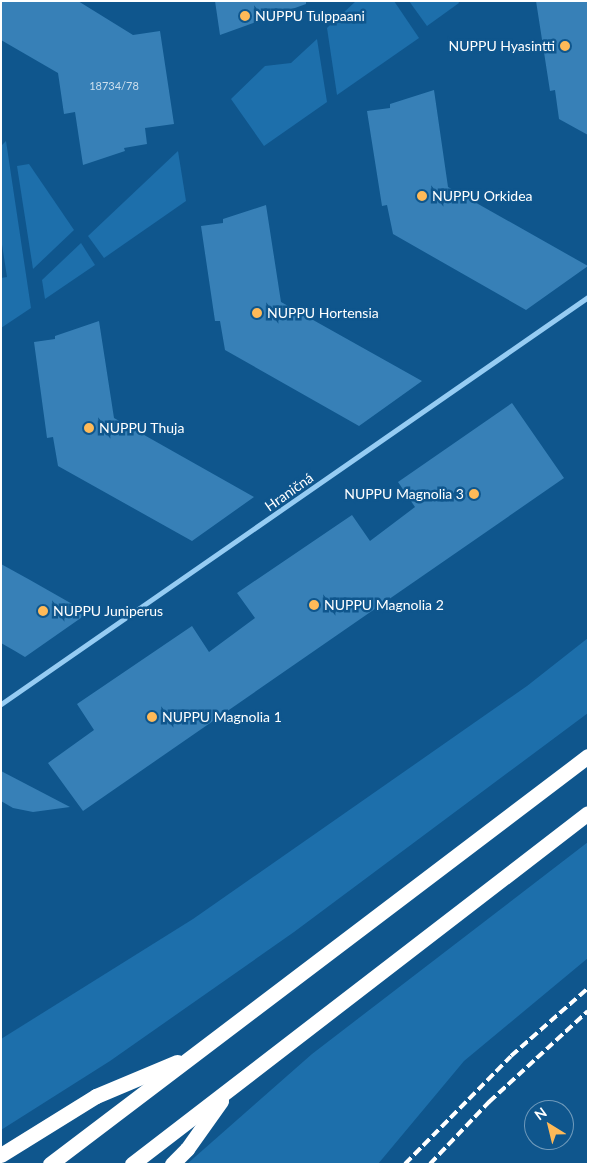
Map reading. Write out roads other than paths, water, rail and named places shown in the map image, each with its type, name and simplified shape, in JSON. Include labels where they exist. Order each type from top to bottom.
[{"type":"highway","points":[[50,1164],[588,756]]},
{"type":"highway","points":[[132,1164],[588,813]]},
{"type":"highway","points":[[1,1155],[96,1096],[199,1052]]},
{"type":"highway","points":[[172,1164],[188,1149],[229,1089]]},
{"type":"street","name":"Hraničná","points":[[1,704],[588,297]]},
{"type":"railway","points":[[405,1164],[511,1056],[588,988]]},
{"type":"railway","points":[[430,1164],[489,1102],[588,1011]]},
{"type":"place","name":"NUPPU Tulppaani","points":[[245,16]]},
{"type":"place","name":"NUPPU Hyasintti","points":[[565,46]]},
{"type":"place","name":"NUPPU Orkidea","points":[[422,196]]},
{"type":"place","name":"NUPPU Hortensia","points":[[257,313]]},
{"type":"place","name":"NUPPU Thuja","points":[[89,428]]},
{"type":"place","name":"NUPPU Magnolia 3","points":[[474,494]]},
{"type":"place","name":"NUPPU Magnolia 2","points":[[314,605]]},
{"type":"place","name":"NUPPU Juniperus","points":[[43,611]]},
{"type":"place","name":"NUPPU Magnolia 1","points":[[152,717]]}]
